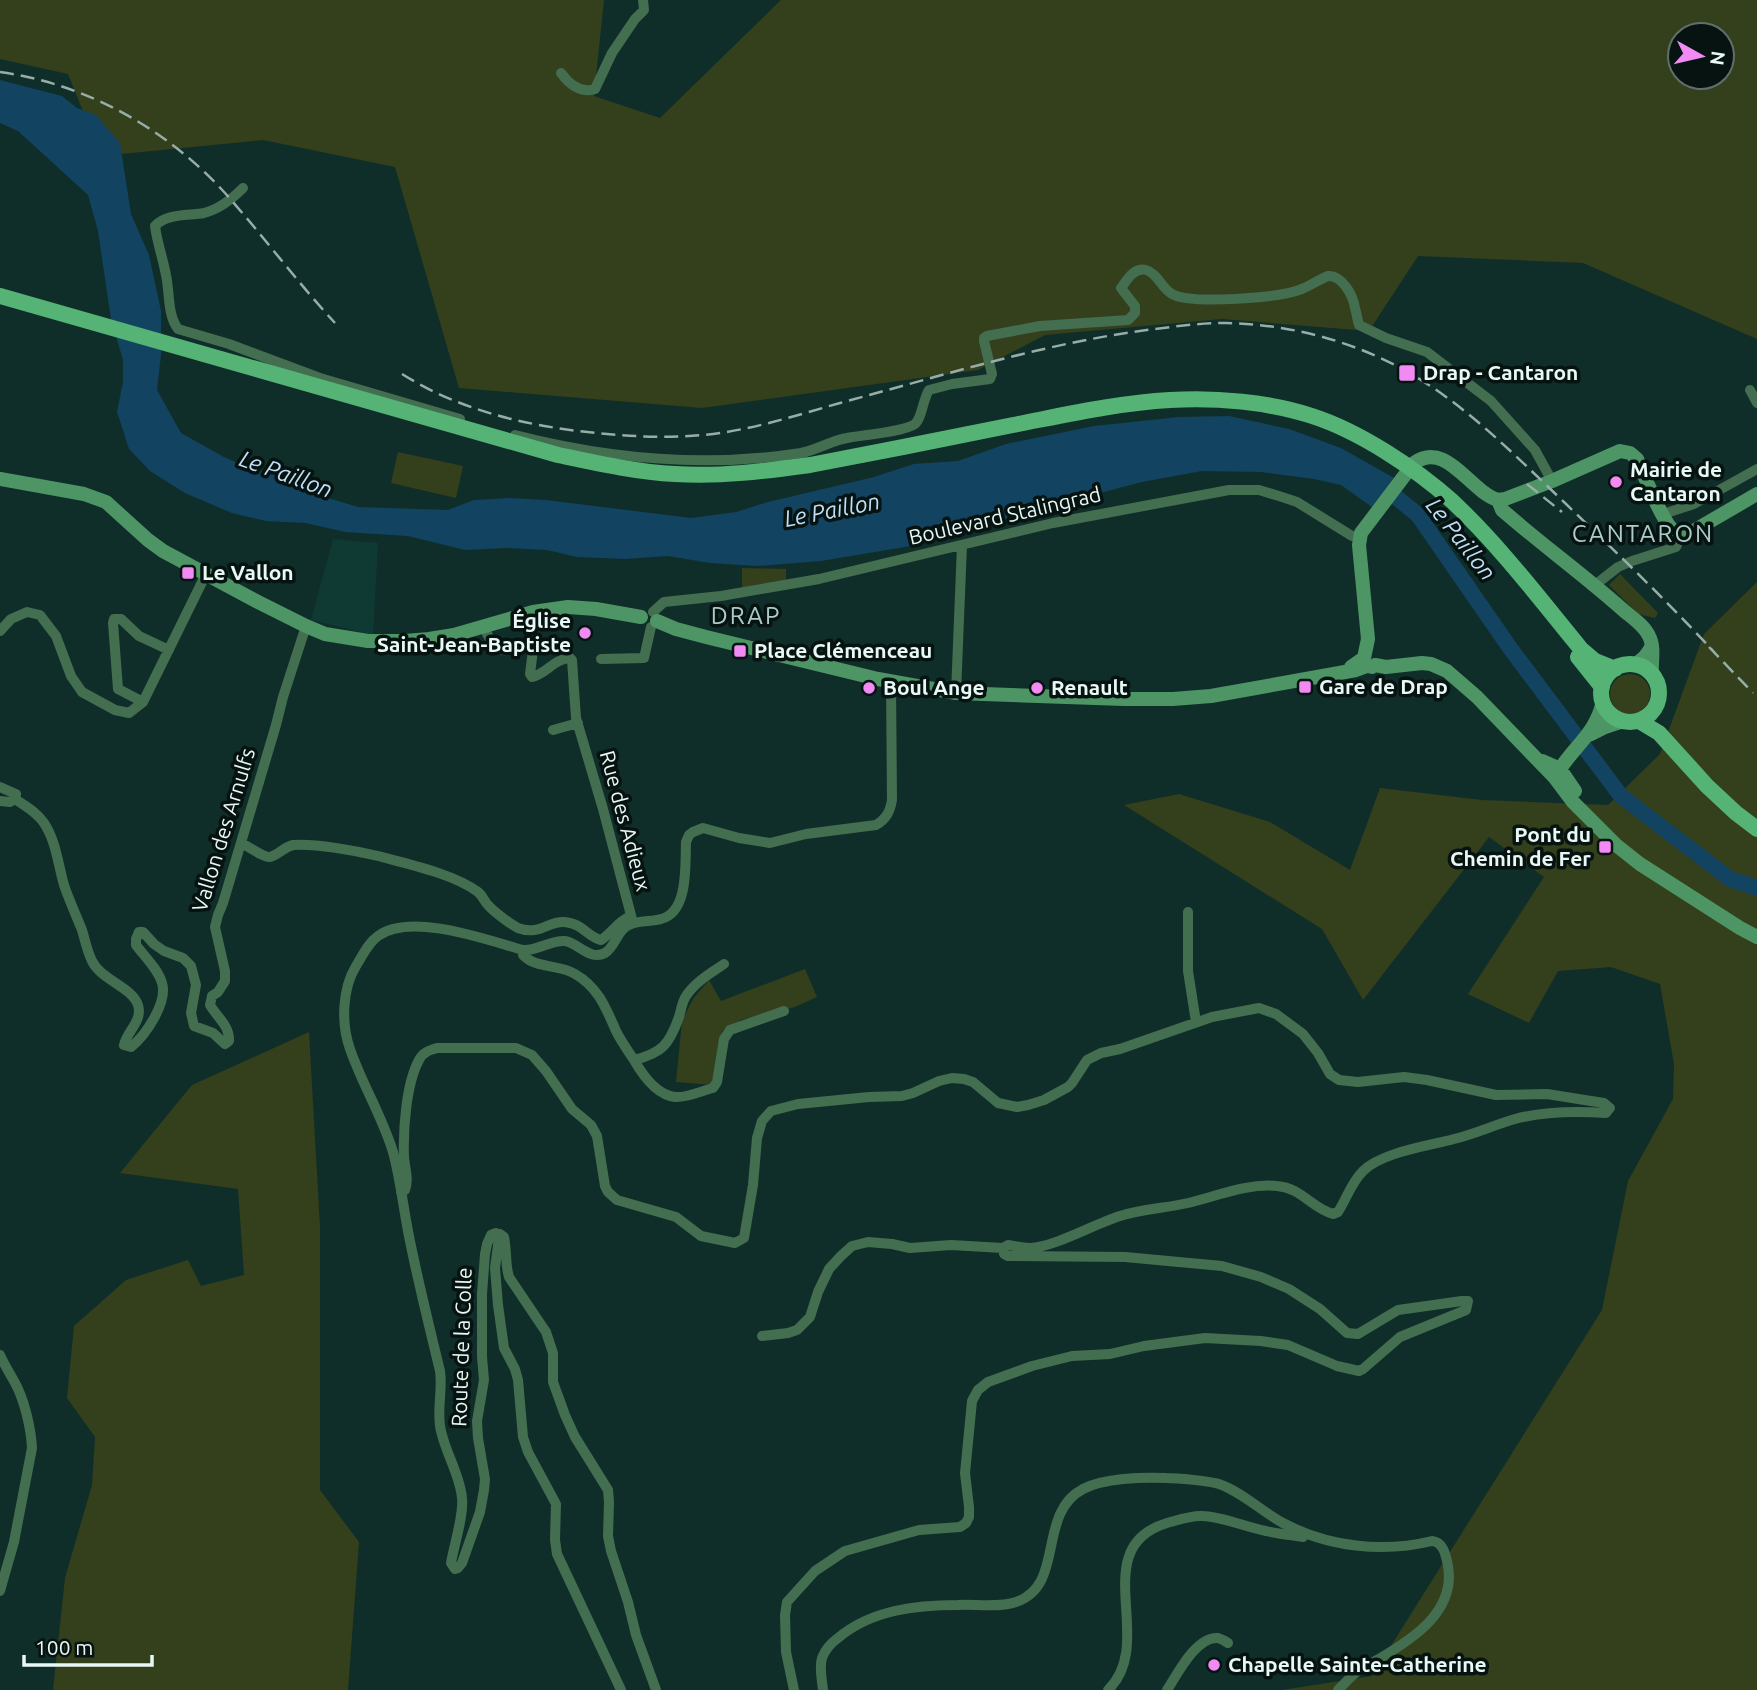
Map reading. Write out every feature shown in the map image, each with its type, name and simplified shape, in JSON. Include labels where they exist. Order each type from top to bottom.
[{"type":"main road","points":[[0,298],[556,461],[627,475],[673,480],[765,477],[811,470],[1131,410],[1201,405],[1295,415],[1331,423],[1399,461],[1443,494],[1499,549],[1581,649],[1595,661],[1615,669]]},
{"type":"main road","points":[[1295,415],[1373,451],[1405,471],[1447,504],[1495,554],[1597,679],[1602,699],[1610,714],[1659,733],[1707,786],[1757,829]]},
{"type":"main road","points":[[1602,699],[1605,680],[1615,669],[1633,664],[1652,674],[1659,691],[1654,710],[1645,718],[1626,722]]},
{"type":"main road","points":[[1654,710],[1673,739],[1727,796],[1757,821]]},
{"type":"street","points":[[561,73],[571,85],[591,91],[595,89],[612,53],[644,9],[643,0]]},
{"type":"street","points":[[243,188],[219,207],[204,213],[161,221],[155,226],[167,278],[171,312],[178,329],[229,344],[320,378],[543,442],[640,459],[703,461],[738,460],[815,450],[843,439],[911,426],[918,420],[929,390],[990,379],[992,374],[984,341],[987,336],[1040,326],[1128,320],[1135,313],[1135,306],[1121,288],[1134,271],[1144,269],[1173,295],[1196,299],[1263,297],[1299,290],[1333,275],[1349,292],[1359,325],[1386,338],[1427,352],[1491,401],[1535,450],[1552,481]]},
{"type":"street","points":[[1750,390],[1757,403]]},
{"type":"street","points":[[1370,660],[1362,533],[1414,463],[1425,456],[1441,458],[1497,500],[1552,481],[1620,451],[1630,453],[1637,459],[1672,530],[1682,534],[1690,533],[1757,494]]},
{"type":"street","points":[[1663,514],[1694,504],[1757,469]]},
{"type":"street","points":[[0,479],[95,497],[106,502],[163,551],[306,626],[344,638],[383,641],[429,639],[454,635],[533,612],[561,608],[596,609],[650,619],[706,638],[891,682],[956,693],[1124,699],[1211,696],[1356,670],[1370,660],[1397,664],[1431,664],[1447,671],[1477,697],[1534,758],[1569,783],[1596,814],[1666,880]]},
{"type":"street","name":"Boulevard Stalingrad","points":[[650,619],[664,602],[721,596],[819,579],[1053,523],[1229,490],[1259,490],[1297,502],[1352,536],[1362,533]]},
{"type":"street","points":[[1497,500],[1502,510],[1595,585],[1644,629],[1652,645],[1652,674]]},
{"type":"street","points":[[1595,585],[1618,567],[1676,547],[1682,534]]},
{"type":"street","points":[[956,693],[962,545]]},
{"type":"street","points":[[0,631],[11,619],[27,612],[40,615],[55,636],[71,676],[82,692],[115,710],[129,713],[143,702],[206,574]]},
{"type":"street","points":[[143,702],[118,689],[114,619],[121,619],[139,636],[169,650]]},
{"type":"street","points":[[601,659],[645,658],[650,619]]},
{"type":"street","name":"Vallon des Arnulfs","points":[[15,799],[35,812],[44,823],[92,962],[98,971],[134,998],[138,1005],[136,1023],[124,1045],[131,1047],[141,1040],[156,1016],[162,996],[160,978],[136,945],[139,932],[143,932],[164,951],[183,958],[191,966],[196,985],[191,1013],[194,1026],[213,1032],[225,1044],[230,1036],[210,1005],[212,996],[225,981],[215,927],[306,626]]},
{"type":"street","name":"Rue des Adieux","points":[[484,627],[495,647],[516,650],[528,641],[534,642],[531,677],[536,677],[565,657],[572,660],[573,690],[579,726],[632,920]]},
{"type":"street","points":[[1633,664],[1647,654],[1652,645]]},
{"type":"street","points":[[241,843],[266,857],[295,845],[335,848],[375,856],[444,876],[480,894],[488,905],[518,928],[537,930],[560,921],[575,923],[601,940],[607,937],[622,919],[662,919],[677,907],[684,887],[686,842],[689,835],[698,829],[770,843],[806,834],[876,825],[883,820],[891,808],[892,800],[891,682]]},
{"type":"street","points":[[1557,774],[1569,755],[1589,735],[1602,699]]},
{"type":"street","points":[[1589,735],[1626,722]]},
{"type":"street","points":[[553,730],[579,726]]},
{"type":"street","points":[[1569,755],[1571,778],[1582,799]]},
{"type":"street","points":[[1557,774],[1573,802],[1608,839],[1640,864],[1757,937]]},
{"type":"street","points":[[0,787],[16,794],[15,799],[10,802],[0,801]]},
{"type":"street","points":[[1188,912],[1188,971],[1196,1022]]},
{"type":"street","points":[[632,920],[610,949],[601,954],[590,953],[563,941],[528,951],[454,931],[412,927],[387,931],[370,943],[353,971],[348,986],[345,1013],[349,1047],[387,1133],[401,1192],[405,1190],[408,1182],[404,1157],[405,1114],[411,1086],[419,1060],[425,1052],[437,1048],[516,1048],[532,1055],[546,1070],[572,1109],[591,1125],[597,1136],[608,1192],[617,1199],[676,1217],[701,1236],[735,1243],[744,1238],[757,1138],[762,1121],[771,1111],[798,1104],[902,1096],[952,1078],[973,1083],[998,1103],[1017,1107],[1028,1105],[1068,1087],[1087,1060],[1101,1053],[1212,1017],[1259,1008],[1276,1014],[1303,1034],[1330,1074],[1339,1080],[1358,1082],[1404,1077],[1496,1095],[1548,1094],[1604,1103],[1610,1108],[1606,1113],[1571,1111],[1517,1119],[1376,1162],[1363,1171],[1348,1191],[1338,1212],[1333,1214],[1315,1206],[1294,1189],[1264,1185],[1121,1216],[1044,1246],[1028,1248],[1008,1245],[1003,1248],[951,1245],[910,1248],[868,1242],[852,1246],[829,1269],[810,1317],[797,1330],[788,1334],[762,1336]]},
{"type":"street","points":[[523,950],[523,955],[529,960],[546,966],[560,967],[586,982],[604,1002],[617,1033],[634,1060],[655,1088],[672,1097],[685,1096],[713,1087],[717,1082],[724,1039],[730,1030],[785,1011]]},
{"type":"street","points":[[634,1060],[657,1052],[669,1039],[685,997],[699,982],[724,964]]},
{"type":"street","name":"Route de la Colle","points":[[401,1192],[442,1385],[439,1418],[441,1431],[460,1485],[462,1499],[451,1563],[455,1569],[462,1563],[480,1512],[484,1490],[485,1479],[477,1422],[484,1380],[482,1294],[487,1244],[491,1235],[498,1234],[495,1268],[498,1305],[504,1348],[518,1380],[523,1437],[528,1452],[556,1504],[557,1554],[621,1690]]},
{"type":"street","points":[[498,1234],[505,1237],[509,1277],[546,1332],[553,1353],[553,1382],[565,1416],[608,1490],[607,1518],[611,1551],[656,1690]]},
{"type":"street","points":[[794,1690],[786,1652],[787,1602],[815,1571],[845,1551],[919,1530],[960,1527],[966,1523],[969,1507],[965,1473],[972,1401],[978,1390],[988,1382],[1032,1366],[1072,1356],[1110,1354],[1144,1346],[1205,1338],[1261,1340],[1289,1345],[1337,1366],[1359,1371],[1400,1337],[1466,1310],[1469,1306],[1468,1301],[1462,1301],[1398,1310],[1358,1334],[1353,1334],[1347,1333],[1289,1289],[1261,1277],[1222,1266],[1125,1257],[1008,1256],[1004,1254],[1003,1248]]},
{"type":"street","points":[[0,1355],[21,1397],[32,1436],[14,1542],[0,1591]]},
{"type":"street","points":[[823,1690],[822,1656],[830,1644],[865,1620],[880,1614],[920,1606],[1013,1604],[1030,1596],[1039,1586],[1047,1565],[1055,1524],[1066,1503],[1083,1489],[1105,1482],[1134,1478],[1218,1483],[1281,1522],[1338,1543],[1399,1547],[1437,1541],[1441,1545],[1447,1562],[1448,1586],[1445,1599],[1436,1614],[1418,1633],[1359,1670],[1338,1690]]},
{"type":"street","points":[[1108,1690],[1117,1682],[1126,1655],[1128,1641],[1125,1572],[1129,1554],[1141,1538],[1157,1526],[1202,1516],[1266,1531],[1303,1537],[1305,1533]]},
{"type":"street","points":[[1167,1690],[1200,1643],[1217,1638],[1228,1643]]},
{"type":"shaded area","points":[[333,539],[378,543],[373,635],[311,620]]},
{"type":"green space","points":[[0,0],[604,0],[594,96],[660,118],[781,0],[1757,0],[1757,339],[1583,263],[1418,256],[1369,331],[1222,319],[1045,335],[978,370],[702,408],[459,388],[395,167],[263,140],[101,156],[68,74],[0,59]]},
{"type":"green space","points":[[398,452],[463,466],[456,498],[391,483]]},
{"type":"green space","points":[[742,568],[786,569],[786,582],[742,589]]},
{"type":"green space","points":[[1620,574],[1658,613],[1655,618],[1638,614],[1609,585]]},
{"type":"green space","points":[[1757,582],[1757,1690],[1282,1690],[1372,1676],[1602,1310],[1628,1181],[1673,1099],[1674,1064],[1660,984],[1611,967],[1558,971],[1529,1023],[1468,994],[1544,877],[1489,837],[1363,1000],[1322,929],[1124,805],[1179,794],[1270,822],[1350,870],[1380,788],[1482,800],[1608,805],[1660,754],[1704,634]]},
{"type":"green space","points":[[1630,674],[1644,680],[1650,694],[1644,708],[1630,714],[1616,708],[1610,694],[1616,680]]},
{"type":"green space","points":[[805,969],[817,997],[795,1007],[741,1020],[722,1031],[713,1085],[676,1082],[682,1021],[693,999],[709,980],[721,1001]]},
{"type":"green space","points":[[309,1032],[320,1227],[320,1490],[359,1542],[348,1690],[53,1690],[65,1578],[92,1485],[95,1437],[67,1398],[74,1326],[126,1280],[188,1260],[201,1286],[244,1275],[238,1189],[120,1173],[192,1085]]},
{"type":"water","points":[[0,80],[62,96],[77,108],[96,115],[120,143],[131,214],[149,255],[161,311],[161,355],[157,390],[181,433],[253,470],[278,474],[315,494],[358,507],[448,510],[474,500],[509,498],[691,518],[736,512],[874,477],[914,464],[958,461],[1006,444],[1094,426],[1179,417],[1229,416],[1289,429],[1341,448],[1394,478],[1372,507],[1341,485],[1314,479],[1261,472],[1202,471],[1142,482],[1039,509],[929,543],[821,561],[758,566],[710,563],[668,556],[625,559],[577,557],[547,550],[465,550],[408,536],[345,532],[306,523],[266,521],[232,513],[185,493],[150,471],[129,449],[117,412],[123,382],[123,360],[111,319],[98,231],[88,195],[18,131],[0,123]]},
{"type":"waterway","name":"Le Paillon","points":[[1380,484],[1418,515],[1510,648],[1621,796],[1730,879],[1757,888]]},
{"type":"railway","points":[[0,72],[33,78],[97,100],[157,133],[209,176],[335,323]]},
{"type":"railway","points":[[402,374],[448,398],[520,421],[611,434],[689,436],[720,433],[781,420],[949,373],[1095,338],[1226,323],[1302,332],[1340,342],[1376,356],[1403,369],[1453,402],[1565,503],[1715,653]]},
{"type":"railway","points":[[1527,484],[1562,512]]},
{"type":"railway","points":[[1709,647],[1753,693]]},
{"type":"place","name":"Drap - Cantaron","points":[[1407,373]]},
{"type":"place","name":"Mairie de Cantaron","points":[[1616,482]]},
{"type":"place","name":"Le Vallon","points":[[188,573]]},
{"type":"place","name":"Église Saint-Jean-Baptiste","points":[[585,633]]},
{"type":"place","name":"Place Clémenceau","points":[[740,651]]},
{"type":"place","name":"Gare de Drap","points":[[1305,687]]},
{"type":"place","name":"Boul Ange","points":[[869,688]]},
{"type":"place","name":"Renault","points":[[1037,688]]},
{"type":"place","name":"Pont du Chemin de Fer","points":[[1605,847]]},
{"type":"place","name":"Chapelle Sainte-Catherine","points":[[1214,1665]]},
{"type":"district","name":"CANTARON","points":[[1643,534]]},
{"type":"district","name":"DRAP","points":[[746,616]]}]
